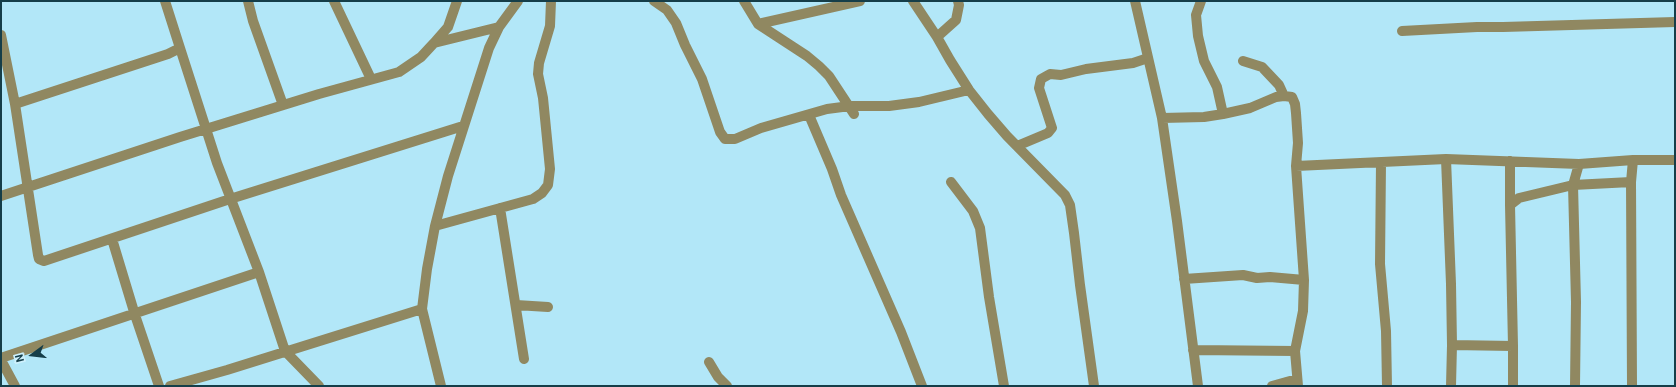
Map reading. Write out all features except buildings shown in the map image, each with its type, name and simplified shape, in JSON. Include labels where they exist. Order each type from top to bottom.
[{"type":"street","points":[[165,1],[206,129],[230,199],[259,272],[285,351],[319,386]]},
{"type":"street","points":[[248,1],[252,20],[283,105]]},
{"type":"street","points":[[334,1],[371,79]]},
{"type":"street","points":[[1,196],[283,105],[399,72],[421,57],[448,27],[457,1]]},
{"type":"street","points":[[441,386],[422,309],[427,269],[435,226],[463,126],[489,48],[499,27],[518,1]]},
{"type":"street","points":[[435,226],[533,199],[542,193],[548,184],[550,169],[543,98],[538,74],[539,63],[550,26],[551,1]]},
{"type":"street","points":[[654,1],[666,10],[676,23],[702,79],[720,132],[725,139],[735,139],[761,128],[827,110],[852,110],[904,104],[969,90]]},
{"type":"street","points":[[744,1],[758,24],[807,56],[829,76],[852,110]]},
{"type":"street","points":[[758,24],[843,3],[860,1]]},
{"type":"street","points":[[913,1],[969,90],[1007,136],[1065,195],[1070,205],[1094,386]]},
{"type":"street","points":[[937,37],[956,20],[959,5],[958,1]]},
{"type":"street","points":[[1135,1],[1162,118],[1198,386]]},
{"type":"street","points":[[1201,1],[1196,15],[1198,36],[1204,61],[1217,87],[1223,114]]},
{"type":"street","points":[[1402,31],[1477,27],[1675,22]]},
{"type":"street","points":[[434,43],[499,27]]},
{"type":"street","points":[[1,35],[15,104],[39,259],[44,261],[230,199],[463,126]]},
{"type":"street","points":[[15,104],[168,54],[180,48]]},
{"type":"street","points":[[1017,146],[1048,133],[1052,128],[1039,88],[1041,79],[1050,74],[1062,74],[1086,69],[1132,63],[1148,58]]},
{"type":"street","points":[[1242,61],[1262,68],[1279,85],[1284,96]]},
{"type":"street","points":[[1162,118],[1204,117],[1223,114],[1250,108],[1276,97],[1284,96],[1292,98],[1295,104],[1298,143],[1296,166],[1304,280],[1303,311],[1295,351],[1298,382],[1272,386]]},
{"type":"street","points":[[809,115],[901,332],[922,386]]},
{"type":"street","points":[[1296,166],[1446,159],[1579,164],[1633,160],[1675,160]]},
{"type":"street","points":[[1446,159],[1452,344],[1451,386]]},
{"type":"street","points":[[1632,386],[1631,182],[1633,160]]},
{"type":"street","points":[[1510,161],[1513,386]]},
{"type":"street","points":[[1380,163],[1380,264],[1386,331],[1387,386]]},
{"type":"street","points":[[1575,386],[1576,302],[1573,185],[1579,164]]},
{"type":"street","points":[[951,182],[973,211],[980,228],[989,297],[1004,386]]},
{"type":"street","points":[[1510,205],[1519,198],[1573,185],[1631,182]]},
{"type":"street","points":[[500,208],[524,358]]},
{"type":"street","points":[[112,238],[135,315],[160,386]]},
{"type":"street","points":[[15,386],[1,359],[259,272]]},
{"type":"street","points":[[1184,279],[1243,275],[1256,278],[1270,277],[1304,280]]},
{"type":"street","points":[[516,305],[548,307]]},
{"type":"street","points":[[170,386],[422,309]]},
{"type":"street","points":[[1452,344],[1513,346]]},
{"type":"street","points":[[1193,350],[1295,351]]},
{"type":"street","points":[[709,362],[718,377],[727,386]]}]
